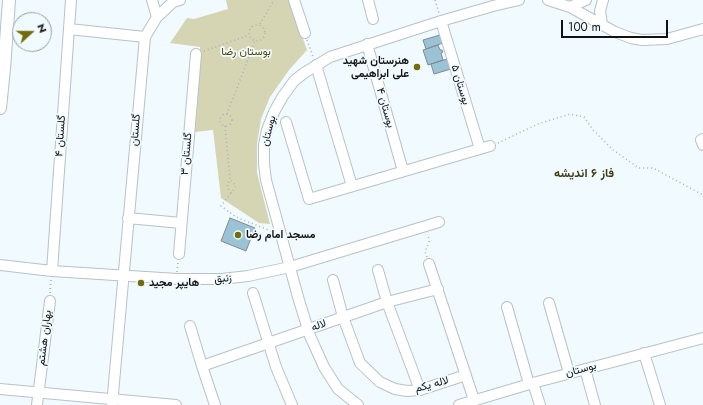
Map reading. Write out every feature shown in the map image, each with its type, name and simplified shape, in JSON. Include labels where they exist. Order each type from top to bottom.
[{"type":"main road","points":[[0,108],[8,0]]},
{"type":"street","name":"گلستان ۴","points":[[52,271],[71,0]]},
{"type":"street","points":[[152,0],[157,17]]},
{"type":"street","name":"گلستان","points":[[112,402],[145,37],[157,17],[173,2],[180,0]]},
{"type":"street","points":[[294,0],[305,33]]},
{"type":"street","points":[[368,0],[373,18]]},
{"type":"street","name":"بوستان","points":[[358,405],[338,389],[324,367],[308,329],[290,267],[266,174],[263,155],[265,137],[274,112],[286,91],[304,73],[330,57],[441,21],[519,0]]},
{"type":"street","points":[[548,0],[570,7],[630,38],[642,40],[667,39],[703,29]]},
{"type":"street","points":[[570,7],[586,0]]},
{"type":"street","points":[[602,24],[600,11],[603,0]]},
{"type":"street","name":"بوستان ۵","points":[[441,21],[480,149]]},
{"type":"street","points":[[69,29],[145,37]]},
{"type":"street","name":"بوستان ۴","points":[[367,44],[404,171]]},
{"type":"street","name":"گلستان ۳","points":[[179,254],[196,54]]},
{"type":"street","points":[[316,65],[352,186]]},
{"type":"street","points":[[286,122],[309,199],[490,146]]},
{"type":"street","points":[[128,218],[181,223]]},
{"type":"street","name":"زنبق","points":[[0,265],[52,271],[177,280],[228,278],[248,276],[290,267],[439,222]]},
{"type":"street","points":[[429,264],[474,400]]},
{"type":"street","points":[[378,270],[387,302],[420,390]]},
{"type":"street","name":"لاله یکم","points":[[333,280],[343,317],[360,363],[380,382],[395,389],[407,391],[420,390],[466,375]]},
{"type":"street","name":"لاله","points":[[202,366],[387,302],[438,289]]},
{"type":"street","points":[[253,293],[276,368],[292,405]]},
{"type":"street","name":"بهاران هشتم","points":[[37,405],[50,301]]},
{"type":"street","points":[[549,303],[569,373]]},
{"type":"street","points":[[507,307],[531,383],[540,405]]},
{"type":"street","points":[[190,326],[215,405]]},
{"type":"street","name":"بوستان","points":[[460,405],[531,383],[703,338]]},
{"type":"street","points":[[644,353],[660,405]]},
{"type":"street","points":[[585,369],[595,405]]},
{"type":"street","points":[[0,389],[112,402],[176,405]]},
{"type":"path","points":[[260,25],[274,0]]},
{"type":"path","points":[[435,0],[441,21]]},
{"type":"path","points":[[249,35],[249,30],[252,26],[260,25]]},
{"type":"path","points":[[249,35],[255,41],[261,41],[265,37],[266,31],[260,25]]},
{"type":"path","points":[[305,33],[316,65]]},
{"type":"path","points":[[196,54],[249,35]]},
{"type":"path","points":[[227,114],[255,41]]},
{"type":"path","points":[[227,114],[222,115],[220,119],[222,124],[225,126],[230,180],[226,187],[231,193]]},
{"type":"path","points":[[225,126],[232,120],[227,114]]},
{"type":"path","points":[[490,146],[538,124],[570,114],[584,117],[594,131],[613,150],[639,168],[653,168],[703,195]]},
{"type":"path","points":[[230,180],[236,186],[221,206],[236,217],[264,230],[282,234]]},
{"type":"path","points":[[427,226],[429,242],[425,252],[429,264]]},
{"type":"path","points":[[177,280],[179,254]]},
{"type":"path","name":"بهاران هشتم","points":[[50,301],[52,271]]},
{"type":"green space","name":"بوستان رضا","points":[[226,0],[289,0],[307,50],[289,70],[270,97],[261,119],[257,144],[257,173],[270,224],[259,223],[221,198],[213,130],[195,132],[200,47],[170,43],[187,18],[194,19],[228,9]]},
{"type":"building","points":[[440,35],[443,43],[426,49],[423,40]]},
{"type":"building","points":[[438,45],[440,50],[443,52],[441,53],[443,60],[428,65],[423,50]]},
{"type":"building","points":[[447,59],[451,69],[434,74],[431,64]]},
{"type":"building","name":"مسجد امام رضا","points":[[230,218],[255,228],[246,251],[221,241]]},
{"type":"place","name":"هنرستان شهید علی ابراهیمی","points":[[417,67]]},
{"type":"place","name":"مسجد امام رضا","points":[[238,235]]},
{"type":"place","name":"هایپر مجید","points":[[141,283]]},
{"type":"district","name":"فاز ۶ اندیشه","points":[[584,174]]}]
